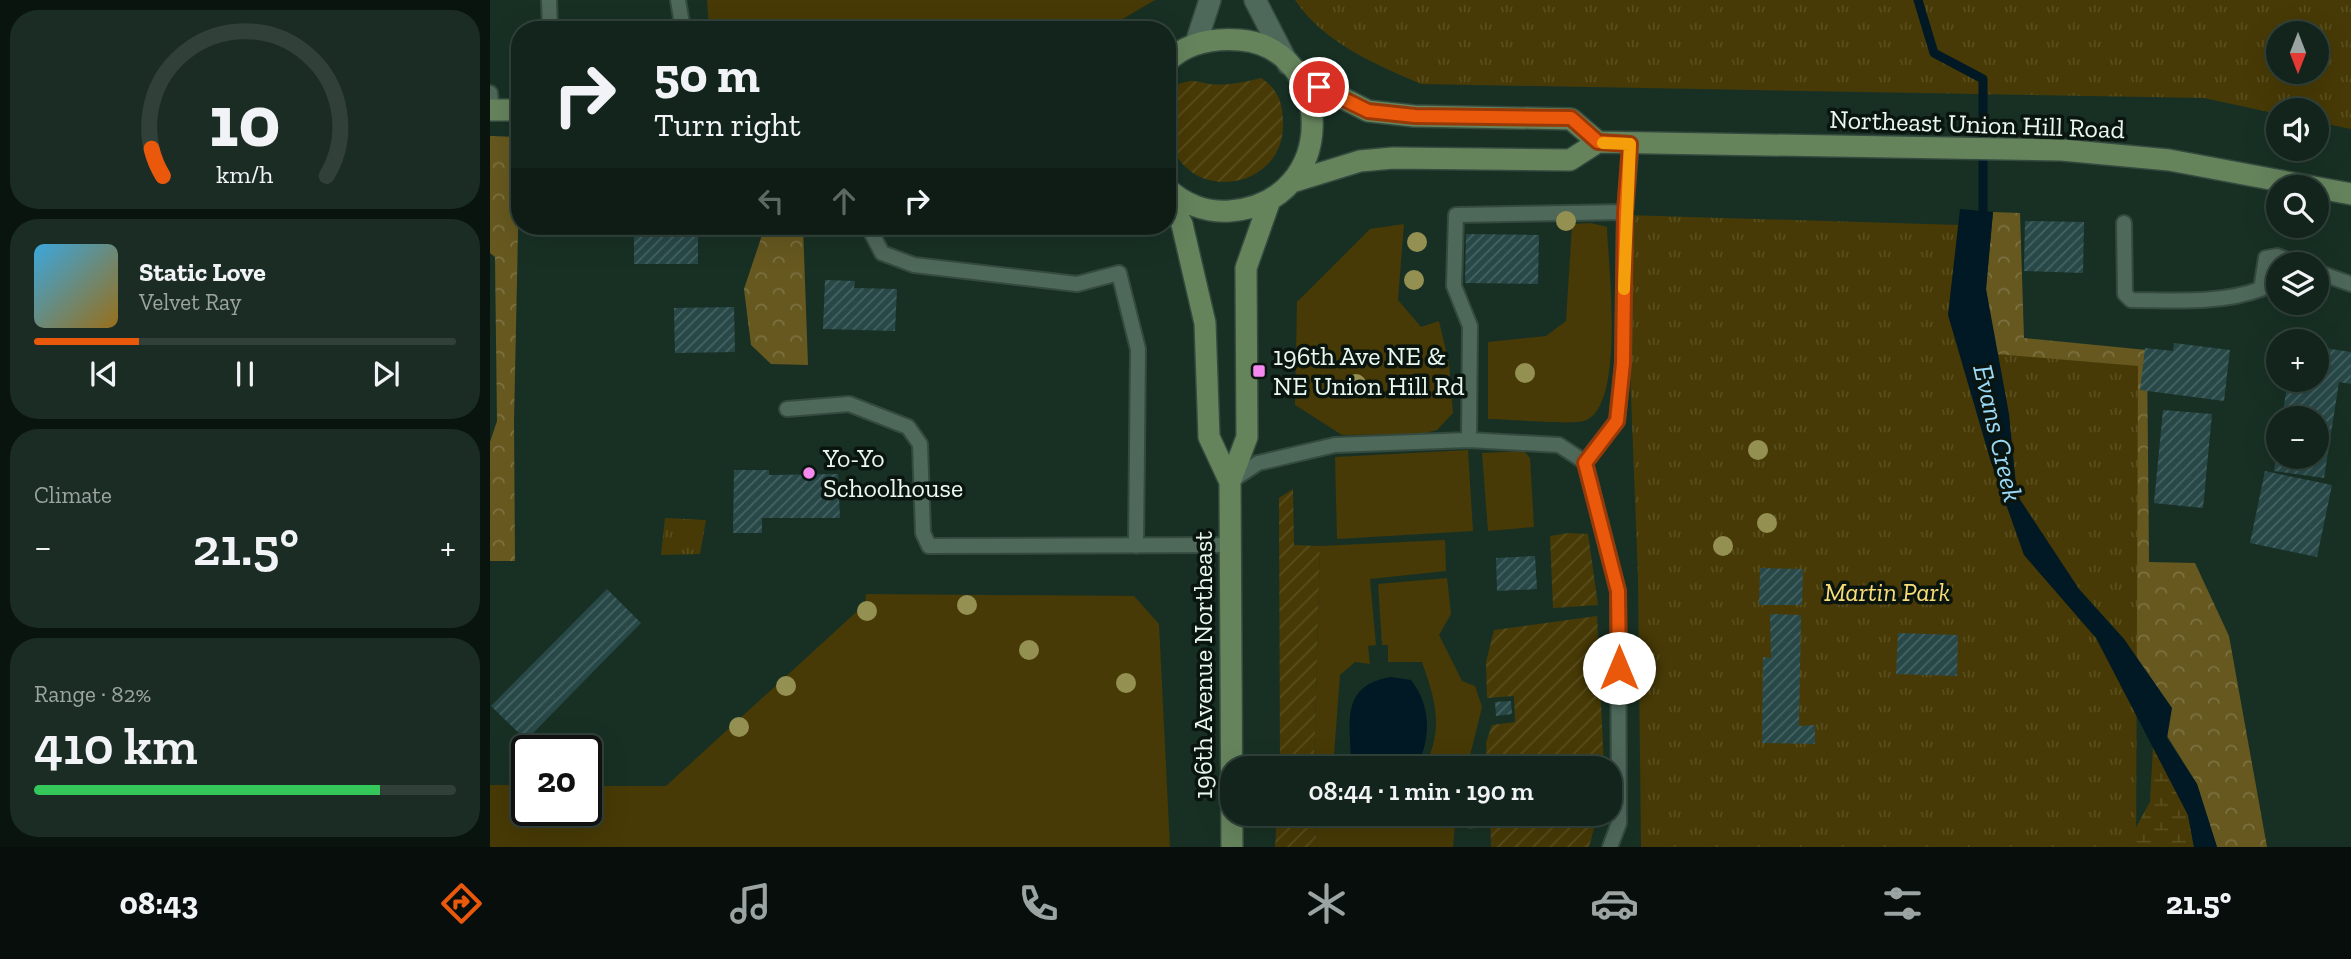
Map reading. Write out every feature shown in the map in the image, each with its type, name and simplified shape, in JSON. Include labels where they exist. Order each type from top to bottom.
[{"type":"main road","points":[[1176,55],[1196,43],[1221,38],[1245,40],[1269,49],[1293,69],[1368,111],[1415,116],[1571,118],[1598,142],[1570,160],[1393,158],[1360,161],[1292,182]]},
{"type":"main road","points":[[1176,194],[1197,207],[1222,212],[1247,210],[1270,200],[1292,182],[1307,158],[1314,130],[1310,101],[1293,69]]},
{"type":"main road","points":[[491,104],[511,108]]},
{"type":"main road","name":"Northeast Union Hill Road","points":[[1598,142],[2062,150],[2169,160],[2351,194]]},
{"type":"main road","name":"196th Avenue Northeast","points":[[1231,847],[1230,482],[1247,437],[1245,268],[1270,200]]},
{"type":"main road","name":"196th Avenue Northeast","points":[[1176,213],[1182,224],[1205,323],[1209,438],[1230,482]]},
{"type":"street","points":[[1196,43],[1210,0]]},
{"type":"street","points":[[1255,0],[1293,69]]},
{"type":"lane","points":[[549,0],[550,21]]},
{"type":"lane","points":[[678,0],[682,21]]},
{"type":"lane","points":[[1585,463],[1617,421],[1623,363],[1625,212],[1630,144]]},
{"type":"lane","points":[[1469,440],[1470,326],[1454,286],[1456,215],[1625,212]]},
{"type":"lane","points":[[2124,223],[2125,294],[2131,300],[2204,299],[2252,293],[2261,289],[2266,258]]},
{"type":"lane","points":[[873,235],[882,253],[914,265],[1077,284],[1119,273],[1138,349],[1136,546]]},
{"type":"lane","points":[[2329,276],[2351,284]]},
{"type":"lane","points":[[787,409],[849,404],[908,427],[920,444],[923,533],[929,546],[1230,545]]},
{"type":"lane","points":[[1230,482],[1258,463],[1335,446],[1469,440],[1559,446],[1585,463],[1618,591],[1619,756]]},
{"type":"lane","points":[[1610,847],[1618,826]]},
{"type":"lane","points":[[1619,826],[1620,847]]},
{"type":"green space","points":[[707,0],[1155,0],[1119,21],[708,21]]},
{"type":"green space","points":[[1295,0],[2351,0],[2351,129],[2329,124],[2329,98],[2266,98],[2266,111],[2204,98],[1421,84],[1352,51],[1320,28]]},
{"type":"green space","points":[[1261,78],[1278,97],[1283,123],[1277,151],[1261,170],[1239,180],[1215,181],[1192,173],[1176,154],[1176,85],[1193,81],[1209,84]]},
{"type":"green space","points":[[490,136],[511,137],[511,235],[518,235],[514,422],[515,561],[490,561],[490,442],[497,421],[495,257],[490,253]]},
{"type":"green space","points":[[1993,212],[2020,213],[2024,338],[2147,350],[2149,562],[2195,563],[2229,636],[2267,847],[2217,847],[2197,784],[2017,495],[1986,289]]},
{"type":"green space","name":"Martin Park","points":[[1624,215],[1959,225],[1959,351],[2138,366],[2136,847],[1641,847],[1638,576]]},
{"type":"green space","points":[[1591,223],[1607,227],[1611,301],[1610,364],[1605,390],[1597,410],[1584,421],[1576,422],[1488,419],[1488,342],[1546,336],[1566,321],[1572,224]]},
{"type":"green space","points":[[1404,224],[1398,300],[1421,327],[1439,321],[1449,363],[1453,413],[1437,430],[1422,434],[1342,435],[1295,405],[1297,302],[1370,229]]},
{"type":"green space","points":[[762,235],[803,235],[808,365],[771,364],[751,345],[744,289]]},
{"type":"green space","points":[[1468,450],[1473,531],[1337,539],[1335,457]]},
{"type":"green space","points":[[1524,451],[1530,458],[1534,527],[1488,531],[1482,453]]},
{"type":"green space","points":[[1293,489],[1294,545],[1320,546],[1314,756],[1280,756],[1279,498]]},
{"type":"green space","points":[[665,518],[706,520],[700,554],[661,555]]},
{"type":"green space","points":[[1588,534],[1598,605],[1553,608],[1550,536]]},
{"type":"green space","points":[[1445,540],[1446,571],[1370,579],[1376,645],[1368,646],[1370,664],[1355,662],[1340,675],[1334,756],[1314,756],[1320,546]]},
{"type":"green space","points":[[1447,578],[1451,614],[1439,635],[1462,681],[1475,686],[1482,707],[1470,756],[1429,756],[1436,727],[1431,690],[1422,662],[1388,662],[1388,645],[1382,645],[1378,584]]},
{"type":"green space","points":[[866,594],[1134,596],[1159,624],[1170,847],[490,847],[490,785],[511,785],[511,826],[602,826],[602,786],[666,786],[865,604]]},
{"type":"green space","points":[[1597,616],[1603,756],[1487,756],[1486,743],[1492,725],[1515,722],[1514,696],[1487,698],[1486,662],[1494,630]]},
{"type":"green space","points":[[2153,747],[2188,815],[2194,847],[2125,847],[2150,802]]},
{"type":"green space","points":[[1276,826],[1317,826],[1316,847],[1275,847]]},
{"type":"green space","points":[[1317,826],[1455,826],[1453,847],[1316,847]]},
{"type":"green space","points":[[1490,826],[1595,826],[1589,847],[1491,847]]},
{"type":"water","points":[[1960,209],[1993,212],[1986,289],[2009,414],[2017,495],[2079,589],[2124,639],[2172,708],[2167,738],[2197,784],[2217,847],[2194,847],[2188,815],[2096,638],[2024,555],[1990,459],[1948,315]]},
{"type":"water","points":[[1391,677],[1411,680],[1418,690],[1427,723],[1421,756],[1351,756],[1351,709],[1362,689]]},
{"type":"building","points":[[2025,221],[2084,222],[2083,273],[2024,271]]},
{"type":"building","points":[[1466,234],[1539,235],[1538,284],[1465,283]]},
{"type":"building","points":[[634,235],[698,235],[698,264],[634,264]]},
{"type":"building","points":[[825,280],[855,281],[854,288],[897,289],[895,331],[823,329]]},
{"type":"building","points":[[734,307],[735,352],[675,353],[674,308]]},
{"type":"building","points":[[2174,343],[2230,350],[2224,401],[2140,390],[2145,348],[2173,351]]},
{"type":"building","points":[[2329,349],[2351,352],[2351,384],[2339,382],[2329,446],[2329,406],[2284,406],[2286,392],[2329,392]]},
{"type":"building","points":[[2163,410],[2212,414],[2203,508],[2154,503]]},
{"type":"building","points":[[2274,469],[2325,469],[2324,478]]},
{"type":"building","points":[[734,470],[769,470],[769,475],[838,474],[840,518],[762,518],[762,533],[733,533]]},
{"type":"building","points":[[2265,471],[2332,485],[2317,557],[2250,543]]},
{"type":"building","points":[[1535,556],[1537,589],[1497,591],[1496,558]]},
{"type":"building","points":[[1760,568],[1803,569],[1802,605],[1759,605]]},
{"type":"building","points":[[607,589],[641,623],[531,735],[521,735],[491,706]]},
{"type":"building","points":[[1770,614],[1801,615],[1799,726],[1815,725],[1815,744],[1762,743],[1763,657],[1771,658]]},
{"type":"building","points":[[1898,633],[1958,635],[1957,676],[1896,674]]},
{"type":"building","points":[[1511,701],[1512,714],[1496,716],[1495,702]]},
{"type":"building","points":[[1469,826],[1490,826],[1469,829]]},
{"type":"waterway","name":"Evans Creek","points":[[1918,0],[1934,53],[1983,79],[1983,221]]},
{"type":"slow traffic","points":[[1603,143],[1630,144],[1625,212],[1624,289]]},
{"type":"place","name":"196th Ave NE & NE Union Hill Rd","points":[[1259,371]]},
{"type":"place","name":"Yo-Yo Schoolhouse","points":[[809,473]]},
{"type":"route","points":[[1319,87],[1368,111],[1415,116],[1571,118],[1598,142],[1630,144],[1625,212],[1623,363],[1617,421],[1585,463],[1618,591],[1619,668]]}]
